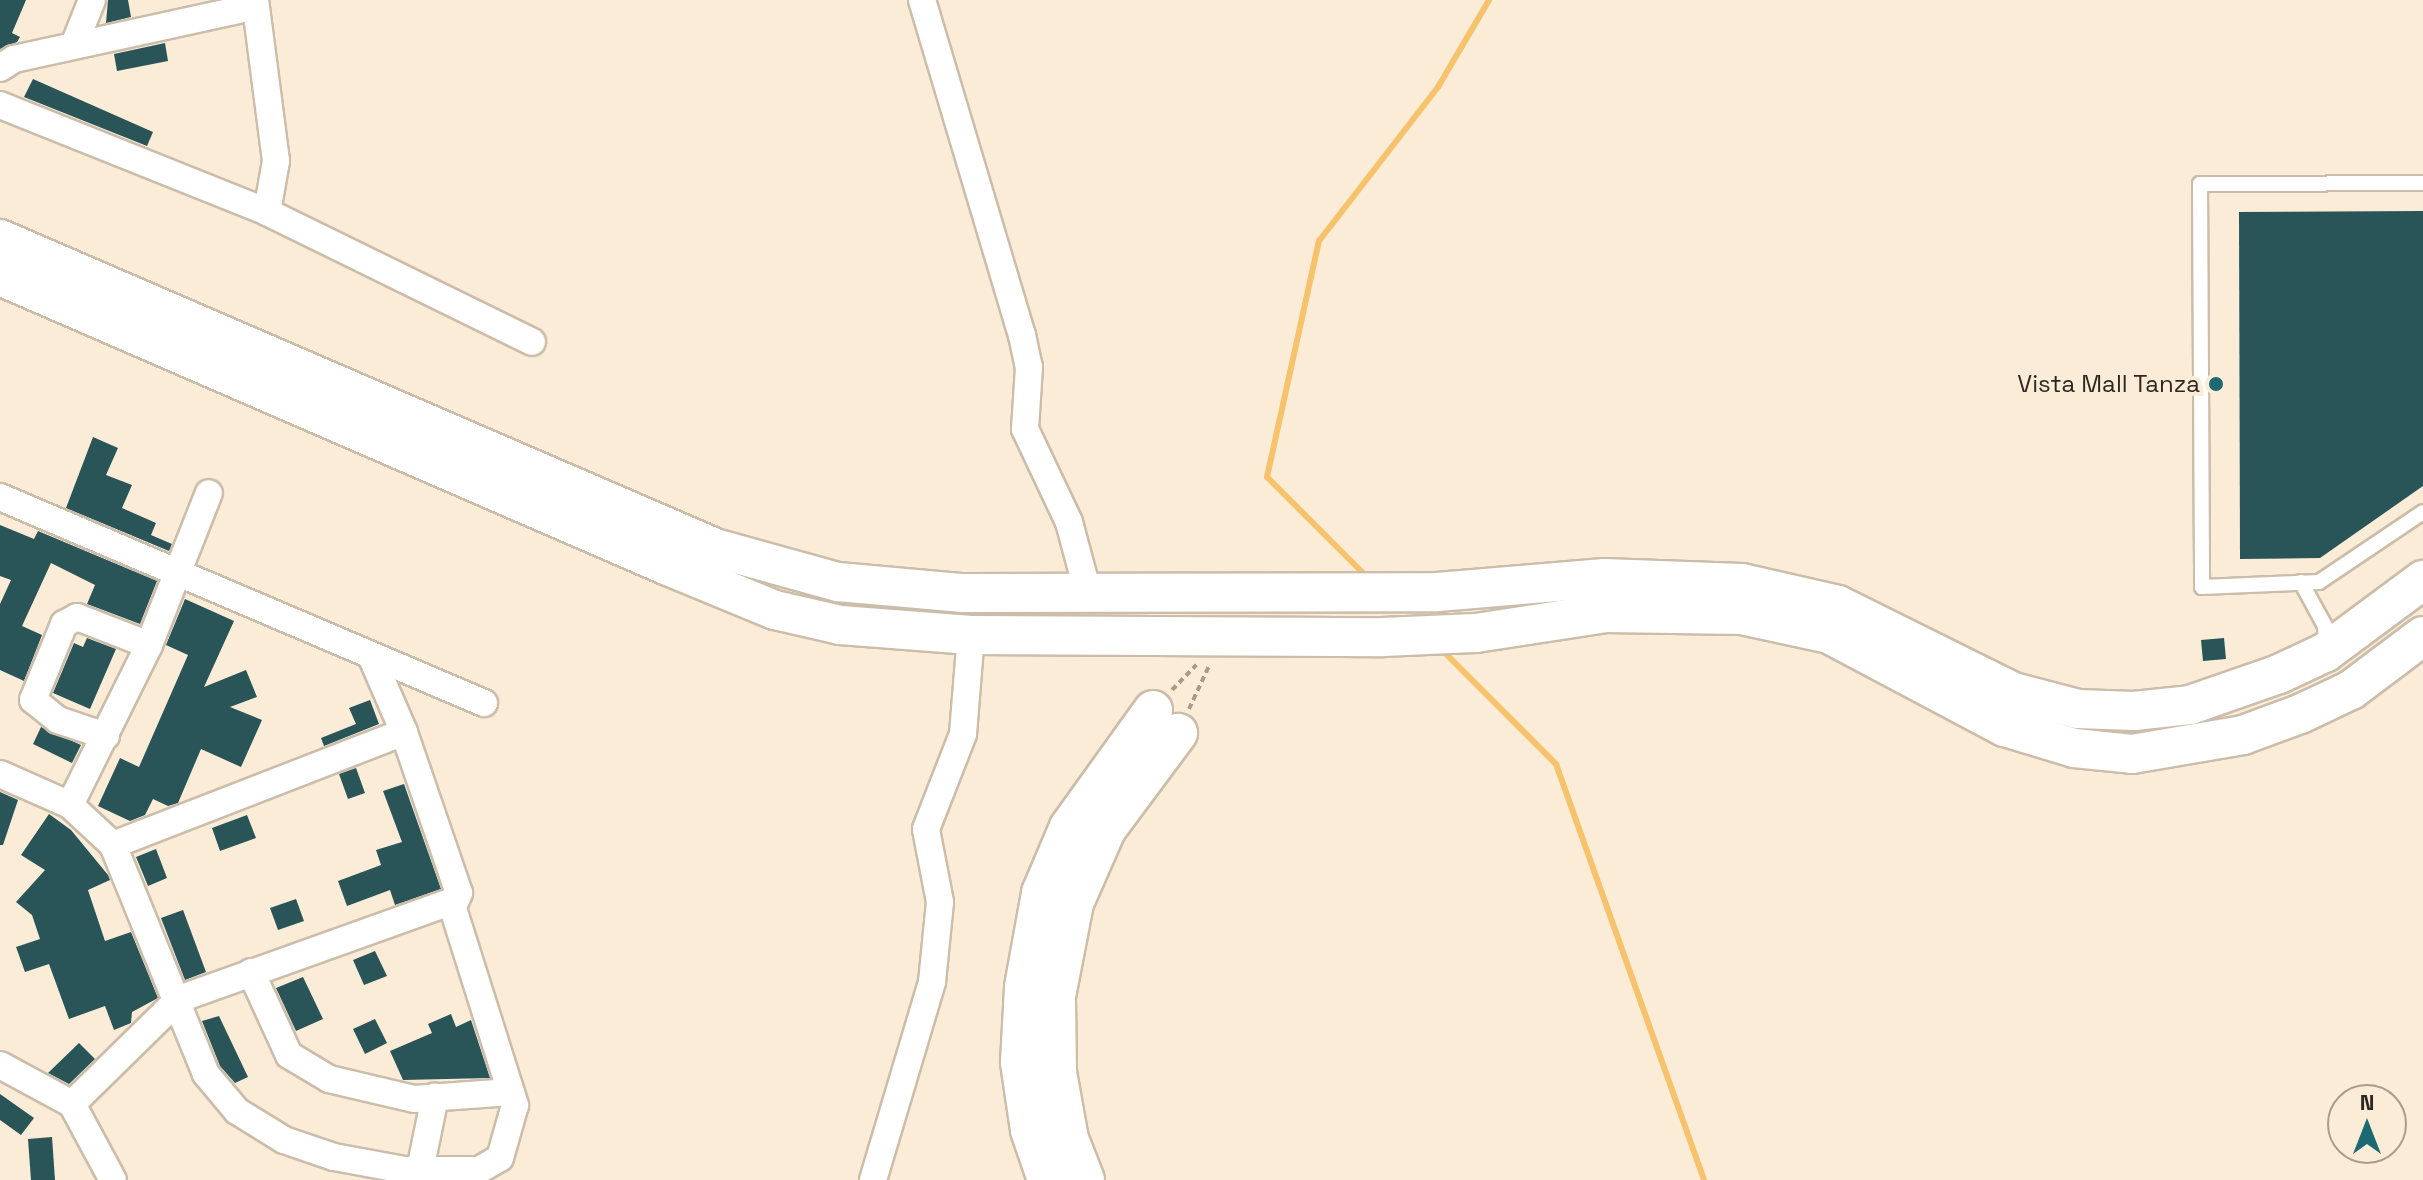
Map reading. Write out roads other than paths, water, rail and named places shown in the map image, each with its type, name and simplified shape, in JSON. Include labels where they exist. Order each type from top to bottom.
[{"type":"street","points":[[922,0],[1022,335],[1029,367],[1025,429],[1069,522],[1088,593]]},
{"type":"street","points":[[88,3],[112,36]]},
{"type":"street","points":[[74,45],[88,3]]},
{"type":"street","points":[[0,68],[74,45],[254,3],[276,161],[267,212]]},
{"type":"street","points":[[0,105],[267,212],[532,342]]},
{"type":"street","points":[[3,257],[541,494],[626,528],[775,610],[840,625],[971,635],[1383,637],[1476,633],[1606,613],[1741,615],[1829,634],[1944,676],[2078,709],[2134,711],[2190,705],[2326,652],[2423,580]]},
{"type":"street","points":[[70,805],[149,645],[209,493]]},
{"type":"street","points":[[0,497],[372,658],[484,703]]},
{"type":"street","points":[[626,528],[715,548],[838,582],[961,593],[1437,592],[1604,578],[1742,583],[1838,605],[1944,676],[2005,727],[2074,748],[2132,754],[2243,735],[2300,714],[2351,690],[2423,636]]},
{"type":"street","points":[[106,736],[58,720],[33,700],[64,624],[77,617],[149,645]]},
{"type":"street","points":[[873,1180],[932,982],[940,902],[926,829],[963,734],[971,635]]},
{"type":"street","points":[[72,1104],[179,999],[452,905],[459,893],[404,732],[372,658]]},
{"type":"street","points":[[1047,1180],[1030,1130],[1020,1062],[1024,987],[1041,893],[1069,827],[1165,721],[1106,830],[1074,903],[1056,996],[1057,1072],[1069,1139],[1085,1180]]},
{"type":"street","points":[[113,845],[404,732]]},
{"type":"street","points":[[0,774],[70,805],[113,845],[179,999],[206,1074],[237,1111],[333,1169],[410,1173],[479,1170],[500,1158],[515,1105],[452,905]]},
{"type":"street","points":[[251,972],[289,1055],[329,1079],[414,1099],[511,1092]]},
{"type":"street","points":[[0,1065],[72,1104],[113,1180]]},
{"type":"street","points":[[410,1173],[435,1097]]},
{"type":"lane","points":[[2423,183],[2200,184],[2202,587],[2319,582],[2423,512]]},
{"type":"lane","points":[[2301,582],[2325,626],[2326,652]]},
{"type":"waterway","points":[[1367,577],[1267,477],[1319,241],[1438,87],[1489,0]]},
{"type":"waterway","points":[[1441,649],[1556,764],[1704,1180]]},
{"type":"place","name":"Vista Mall Tanza","points":[[2216,384]]}]
